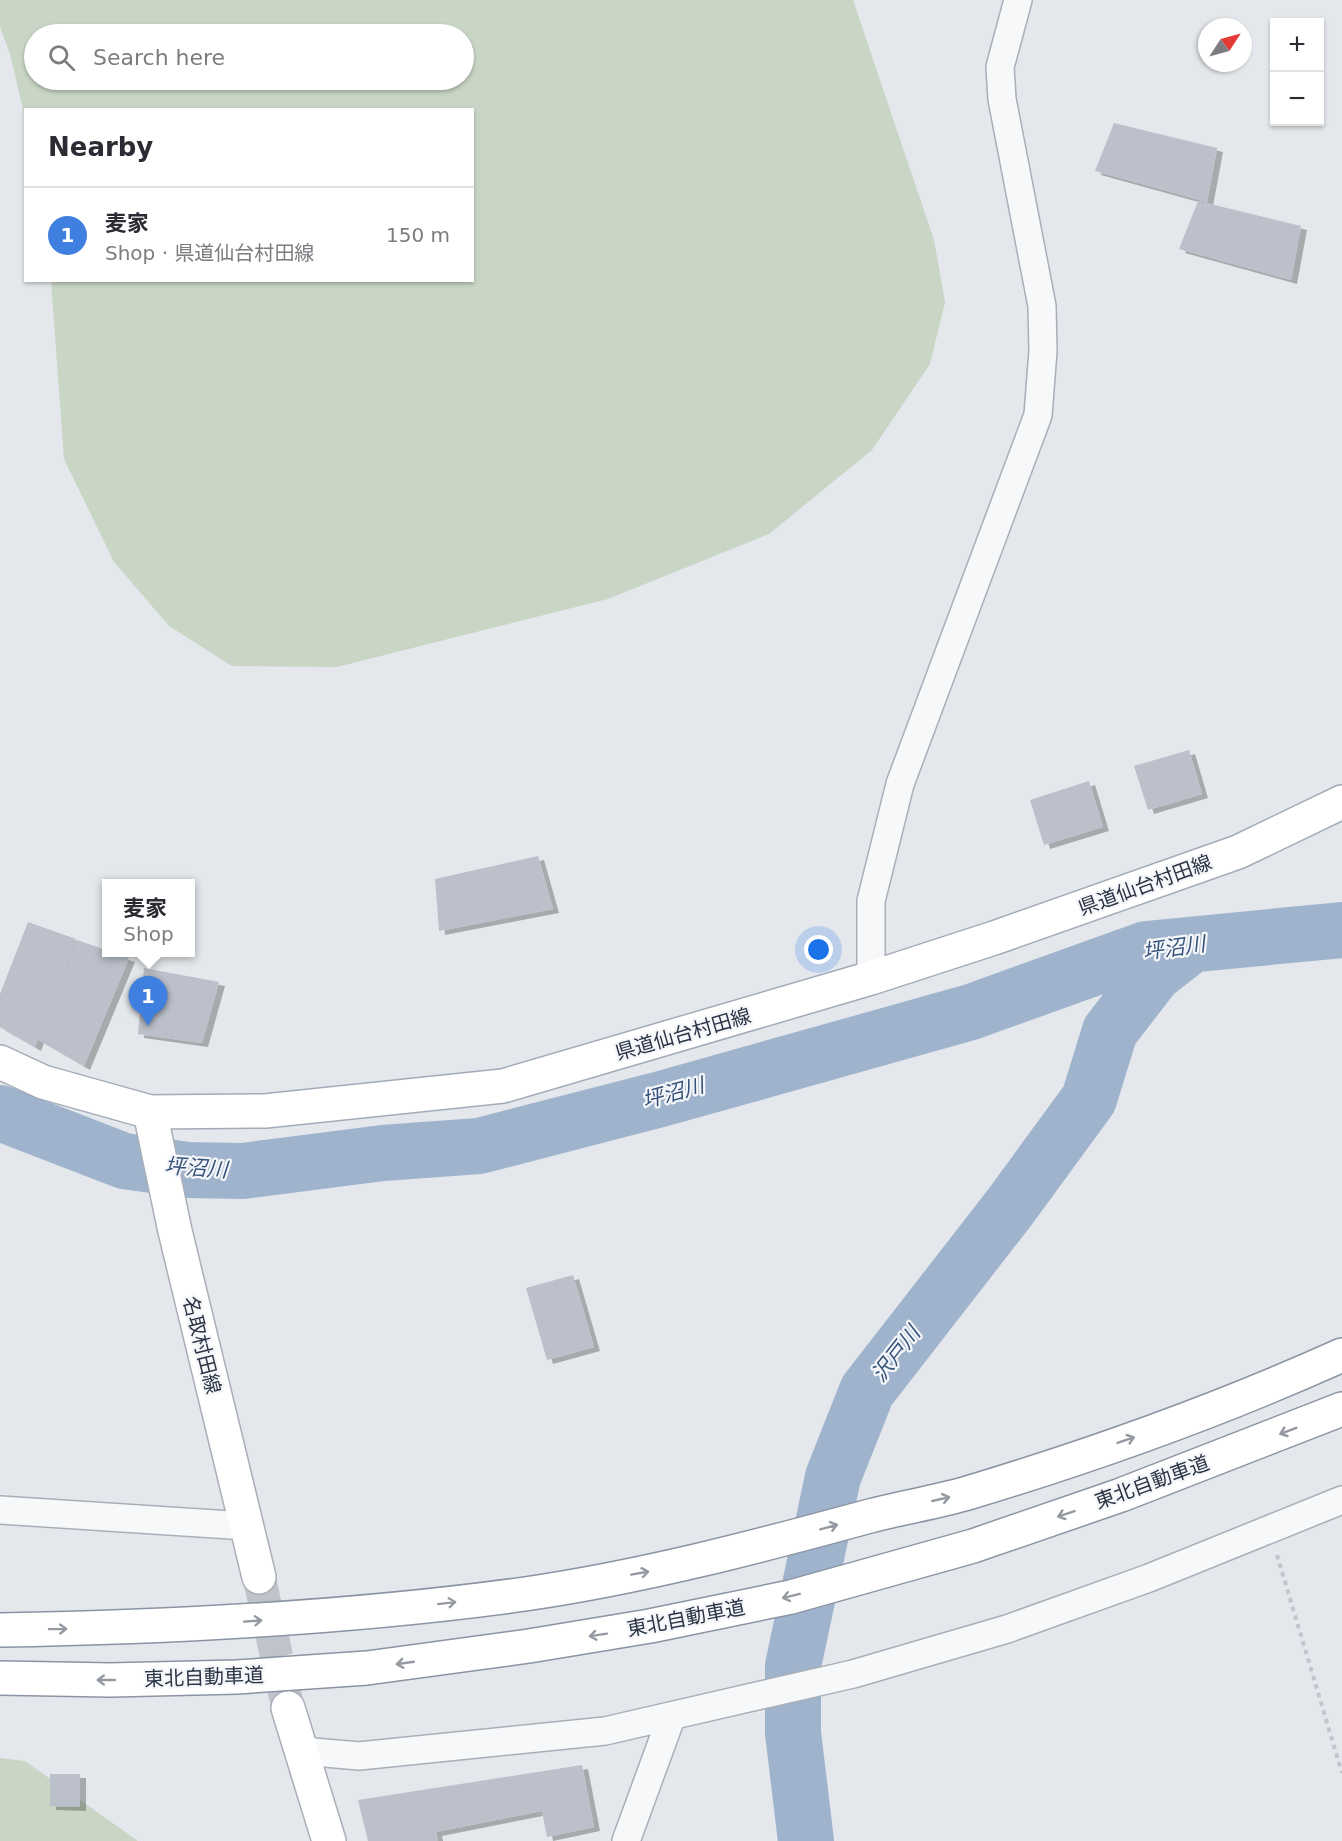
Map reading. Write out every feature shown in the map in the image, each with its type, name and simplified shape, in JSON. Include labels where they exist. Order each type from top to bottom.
[{"type":"main road","name":"県道仙台村田線","points":[[0,1062],[44,1082],[151,1118],[265,1111],[503,1086],[871,978],[1005,934],[1238,852],[1342,802]]},
{"type":"main road","name":"名取村田線","points":[[151,1118],[166,1190],[259,1577]]},
{"type":"main road","points":[[0,1630],[197,1624],[367,1612],[527,1593],[671,1567],[884,1512],[968,1493],[1254,1394],[1342,1355]]},
{"type":"main road","name":"東北自動車道","points":[[0,1678],[110,1680],[237,1677],[367,1668],[562,1641],[759,1604],[973,1546],[1110,1498],[1342,1409]]},
{"type":"main road","points":[[288,1708],[329,1841]]},
{"type":"street","points":[[871,978],[871,901],[900,784],[1038,415],[1043,351],[1042,306],[1004,109],[1000,67],[1018,0]]},
{"type":"street","points":[[302,1750],[359,1756],[605,1731],[756,1698],[853,1674],[1007,1629],[1149,1578],[1342,1500]]},
{"type":"street","points":[[0,1510],[246,1526]]},
{"type":"street","points":[[626,1841],[671,1718]]},
{"type":"path","points":[[1269,1528],[1342,1773]]},
{"type":"green space","points":[[0,0],[853,0],[934,240],[945,302],[930,364],[872,450],[769,534],[608,599],[337,667],[232,666],[169,626],[114,562],[64,459],[51,282],[474,282],[474,108],[24,108],[24,114],[10,54],[0,27]]},
{"type":"green space","points":[[0,1758],[25,1761],[138,1841],[0,1841]]},
{"type":"building","points":[[1114,123],[1217,148],[1207,202],[1095,171]]},
{"type":"building","points":[[1198,201],[1301,226],[1291,280],[1179,249]]},
{"type":"building","points":[[1189,750],[1202,794],[1148,810],[1134,766]]},
{"type":"building","points":[[1089,781],[1103,827],[1044,845],[1030,800]]},
{"type":"building","points":[[538,856],[553,909],[439,931],[435,879]]},
{"type":"building","points":[[28,922],[76,939],[35,1047],[0,1027],[0,994]]},
{"type":"building","points":[[77,940],[102,949],[102,957],[129,958],[84,1066],[39,1040]]},
{"type":"building","points":[[144,968],[219,982],[202,1043],[138,1034]]},
{"type":"building","points":[[573,1275],[594,1347],[547,1360],[526,1288]]},
{"type":"building","points":[[582,1765],[594,1827],[547,1837],[542,1811],[436,1832],[438,1841],[368,1841],[358,1800]]},
{"type":"building","points":[[50,1774],[80,1774],[80,1807],[50,1806]]},
{"type":"waterway","name":"坪沼川","points":[[0,1113],[124,1161],[188,1170],[243,1171],[383,1153],[479,1146],[661,1099],[971,1012],[1146,949],[1342,930]]},
{"type":"waterway","name":"沢戸川","points":[[806,1841],[793,1733],[793,1666],[833,1477],[867,1391],[1010,1207],[1089,1099],[1110,1031],[1154,974],[1190,946]]},
{"type":"tunnel","points":[[259,1577],[288,1708]]},
{"type":"place","name":"麦家","points":[[148,1026]]}]
